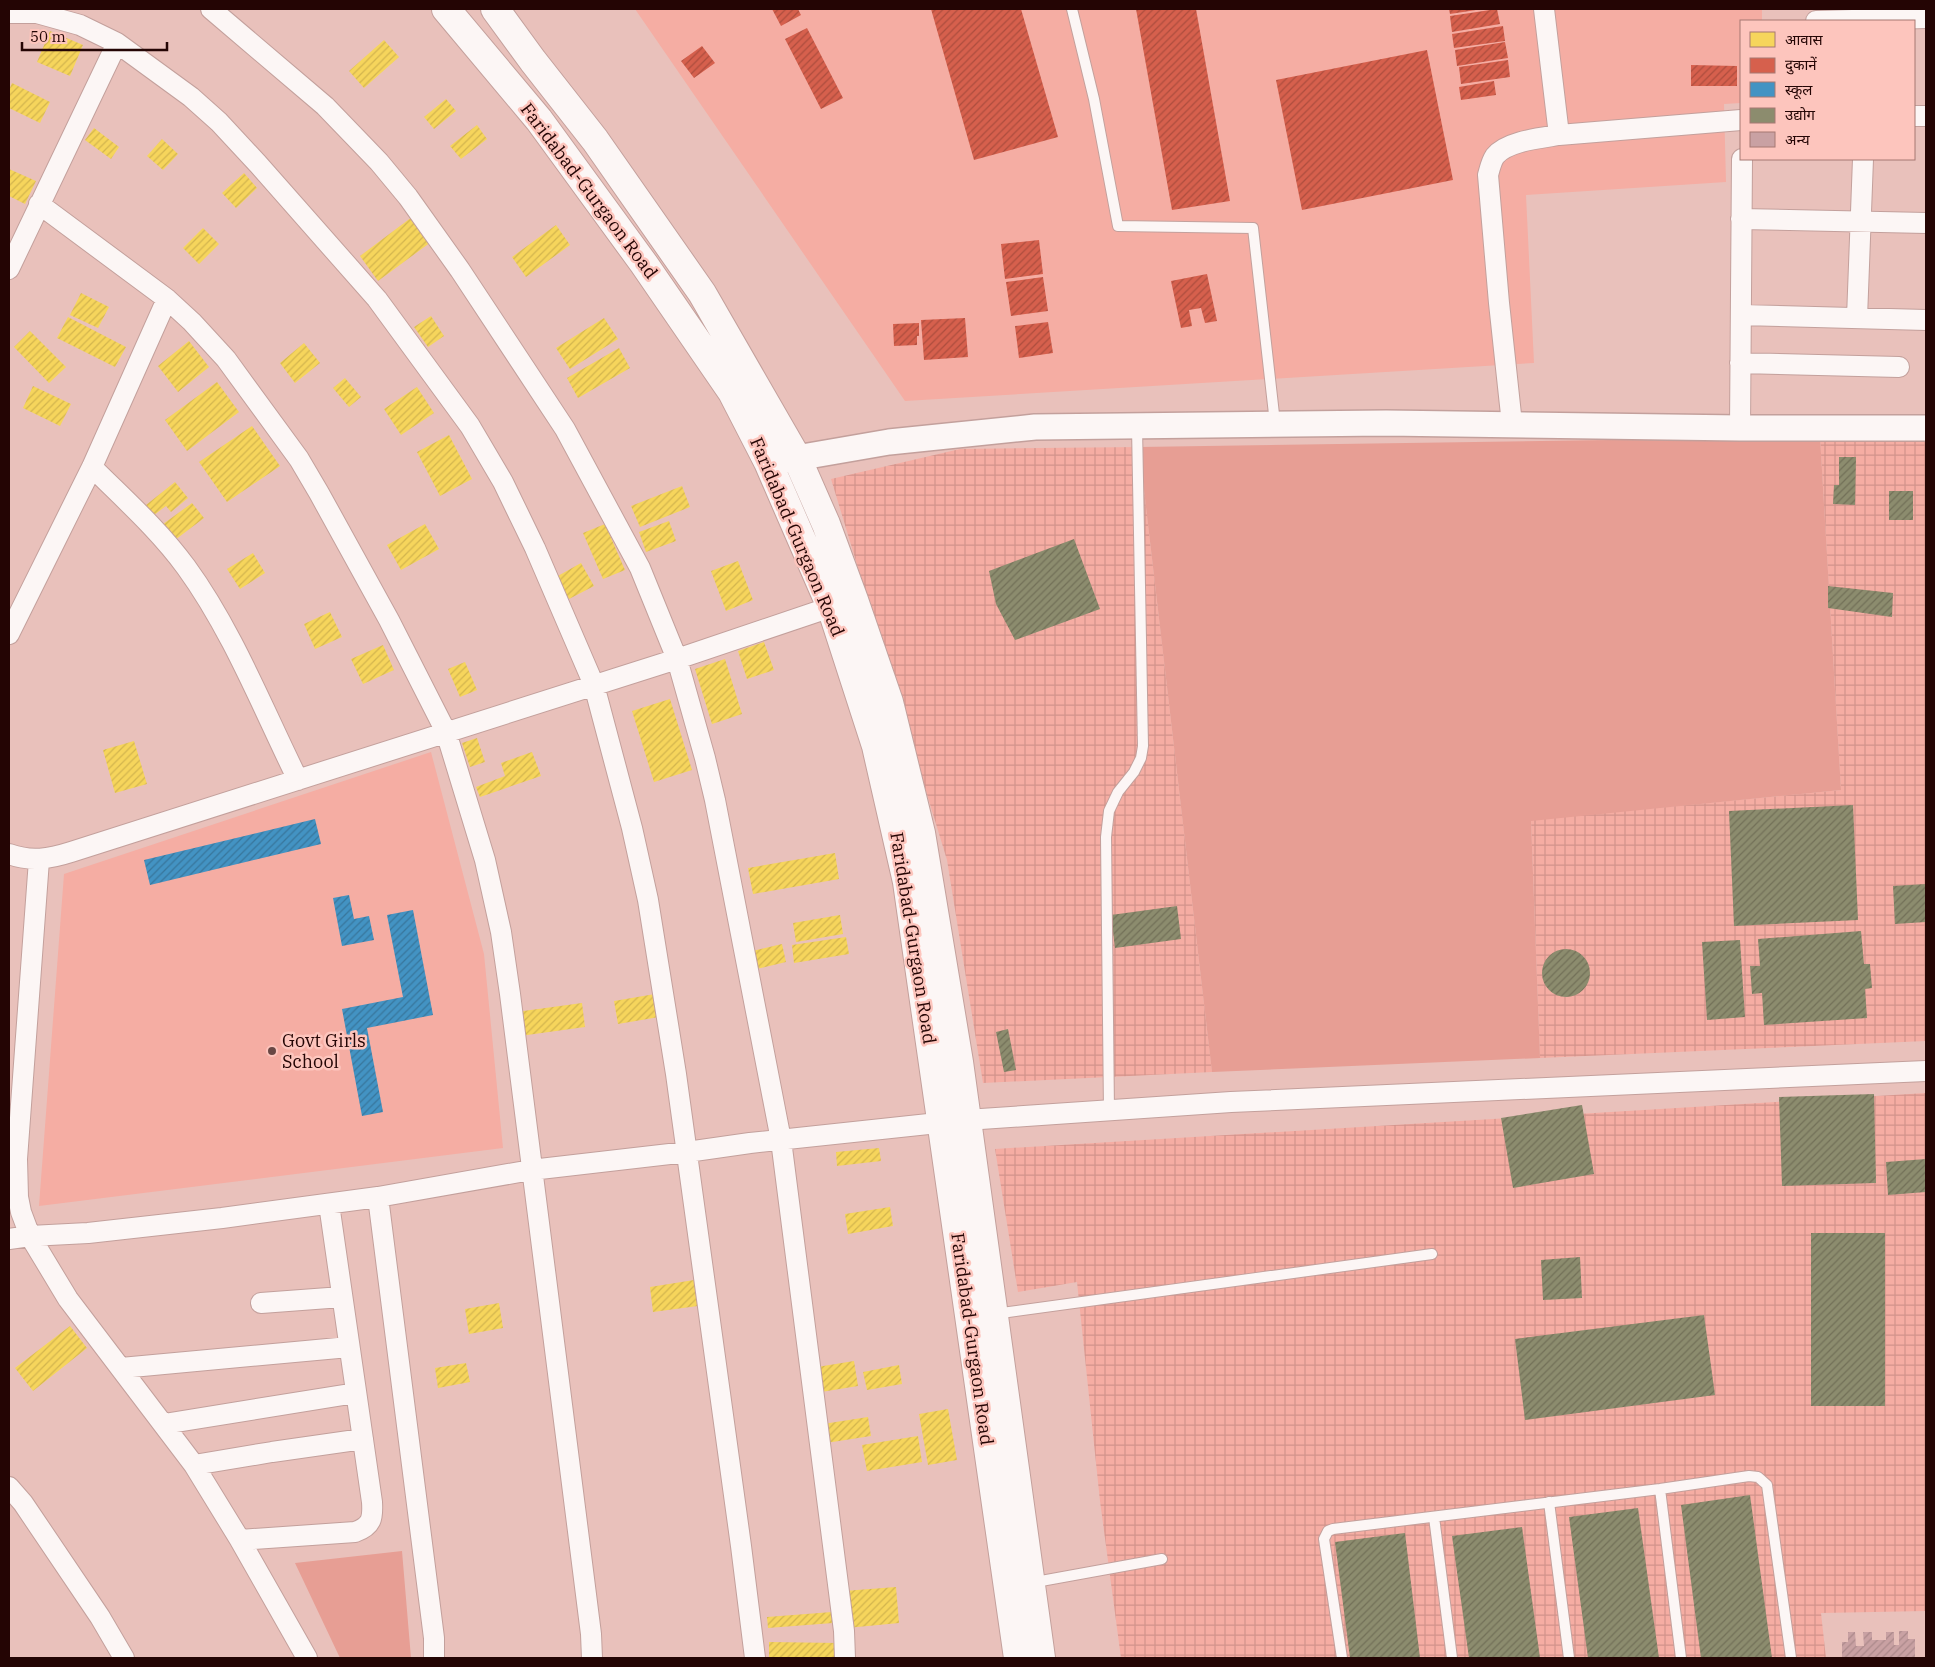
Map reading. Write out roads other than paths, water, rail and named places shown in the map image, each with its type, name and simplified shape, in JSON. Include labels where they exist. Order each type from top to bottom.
[{"type":"main road","name":"Faridabad-Gurgaon Road","points":[[446,9],[538,120],[644,264],[732,392],[768,462],[831,607],[876,746],[907,882],[993,1314],[1041,1658]]},
{"type":"main road","name":"Faridabad-Gurgaon Road","points":[[495,9],[595,140],[702,293],[797,458],[851,591],[889,702],[921,833],[959,1062],[954,1121],[1018,1658]]},
{"type":"street","points":[[211,9],[325,106],[379,162],[408,197],[460,270],[565,429],[640,568],[677,659],[715,800],[780,1140],[844,1631],[845,1658]]},
{"type":"street","points":[[1544,9],[1559,135]]},
{"type":"street","points":[[9,14],[37,13],[80,25],[117,43],[191,96],[219,122],[382,307],[470,426],[504,482],[535,548],[594,685],[632,828],[648,900],[658,952],[687,1152],[742,1546],[755,1658]]},
{"type":"street","points":[[1853,20],[1926,18]]},
{"type":"street","points":[[9,269],[117,43]]},
{"type":"street","points":[[1512,424],[1488,175],[1491,162],[1497,154],[1508,147],[1531,139],[1559,135],[1740,120]]},
{"type":"street","points":[[1740,428],[1742,160]]},
{"type":"street","points":[[1858,318],[1864,160]]},
{"type":"street","points":[[39,204],[167,299],[192,322],[226,359],[299,458],[388,620],[446,732],[485,860],[501,932],[591,1634],[592,1658]]},
{"type":"street","points":[[1741,220],[1926,223]]},
{"type":"street","points":[[9,634],[92,466],[167,299]]},
{"type":"street","points":[[1741,315],[1926,320]]},
{"type":"street","points":[[1740,363],[1898,367]]},
{"type":"street","points":[[768,462],[889,442],[1035,426],[1512,424],[1740,428],[1926,428]]},
{"type":"street","points":[[92,466],[151,526],[186,566],[231,642],[298,780]]},
{"type":"street","points":[[9,854],[23,859],[39,860],[71,852],[677,659],[831,607]]},
{"type":"street","points":[[39,860],[17,1159],[18,1198],[21,1212],[30,1236],[68,1299],[194,1465],[240,1540],[307,1658]]},
{"type":"street","points":[[9,1240],[30,1236],[96,1232],[378,1198],[531,1170],[954,1121],[1231,1102],[1926,1071]]},
{"type":"street","points":[[378,1198],[434,1638],[434,1658]]},
{"type":"street","points":[[240,1540],[355,1532],[365,1529],[371,1521],[372,1514],[363,1439],[329,1204]]},
{"type":"street","points":[[262,1303],[342,1297]]},
{"type":"street","points":[[120,1368],[350,1347]]},
{"type":"street","points":[[164,1424],[356,1393]]},
{"type":"street","points":[[194,1465],[363,1439]]},
{"type":"street","points":[[9,1487],[23,1503],[100,1617],[124,1658]]},
{"type":"lane","points":[[1072,9],[1094,99],[1118,226],[1253,228],[1275,424]]},
{"type":"lane","points":[[1109,1111],[1106,837],[1109,810],[1118,792],[1134,772],[1143,746],[1137,426]]},
{"type":"lane","points":[[993,1314],[1027,1311],[1432,1254]]},
{"type":"lane","points":[[1342,1658],[1324,1539],[1328,1531],[1338,1527],[1434,1517],[1758,1476],[1768,1484],[1791,1658]]},
{"type":"lane","points":[[1660,1489],[1681,1658]]},
{"type":"lane","points":[[1549,1502],[1569,1658]]},
{"type":"lane","points":[[1434,1517],[1452,1658]]},
{"type":"lane","points":[[1030,1583],[1162,1559]]},
{"type":"place","name":"Govt Girls School","points":[[272,1051]]}]
